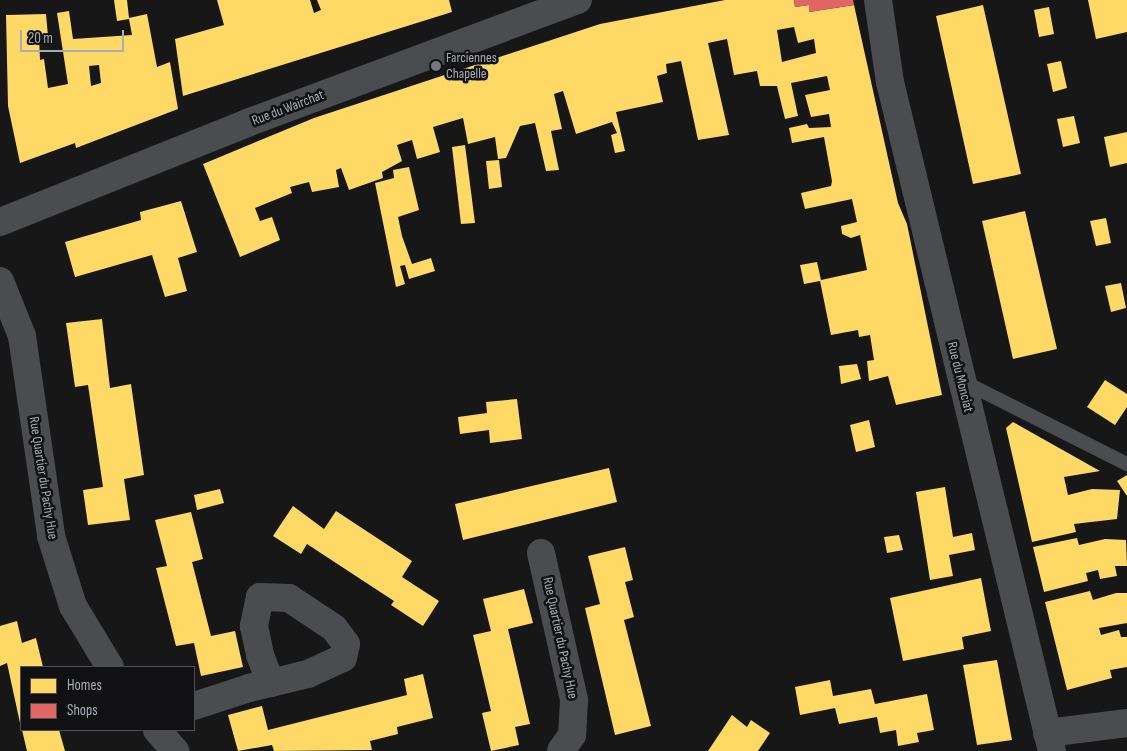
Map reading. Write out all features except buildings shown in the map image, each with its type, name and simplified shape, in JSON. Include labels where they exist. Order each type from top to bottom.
[{"type":"street","name":"Rue du Wairchat","points":[[0,222],[536,6],[578,0]]},
{"type":"street","name":"Rue du Monciat","points":[[878,0],[890,82],[960,380],[1050,742]]},
{"type":"street","name":"Rue Quartier du Pachy Hue","points":[[0,281],[22,336],[51,536],[73,606],[109,666]]},
{"type":"street","name":"Rue Quartier du Pachy Hue","points":[[542,552],[574,700],[572,735],[561,751]]},
{"type":"street","points":[[195,706],[271,682]]},
{"type":"street","points":[[1050,742],[1127,723]]},
{"type":"street","points":[[158,731],[175,751]]},
{"type":"lane","points":[[960,380],[1127,464]]},
{"type":"place","name":"Farciennes Chapelle","points":[[436,66]]}]
